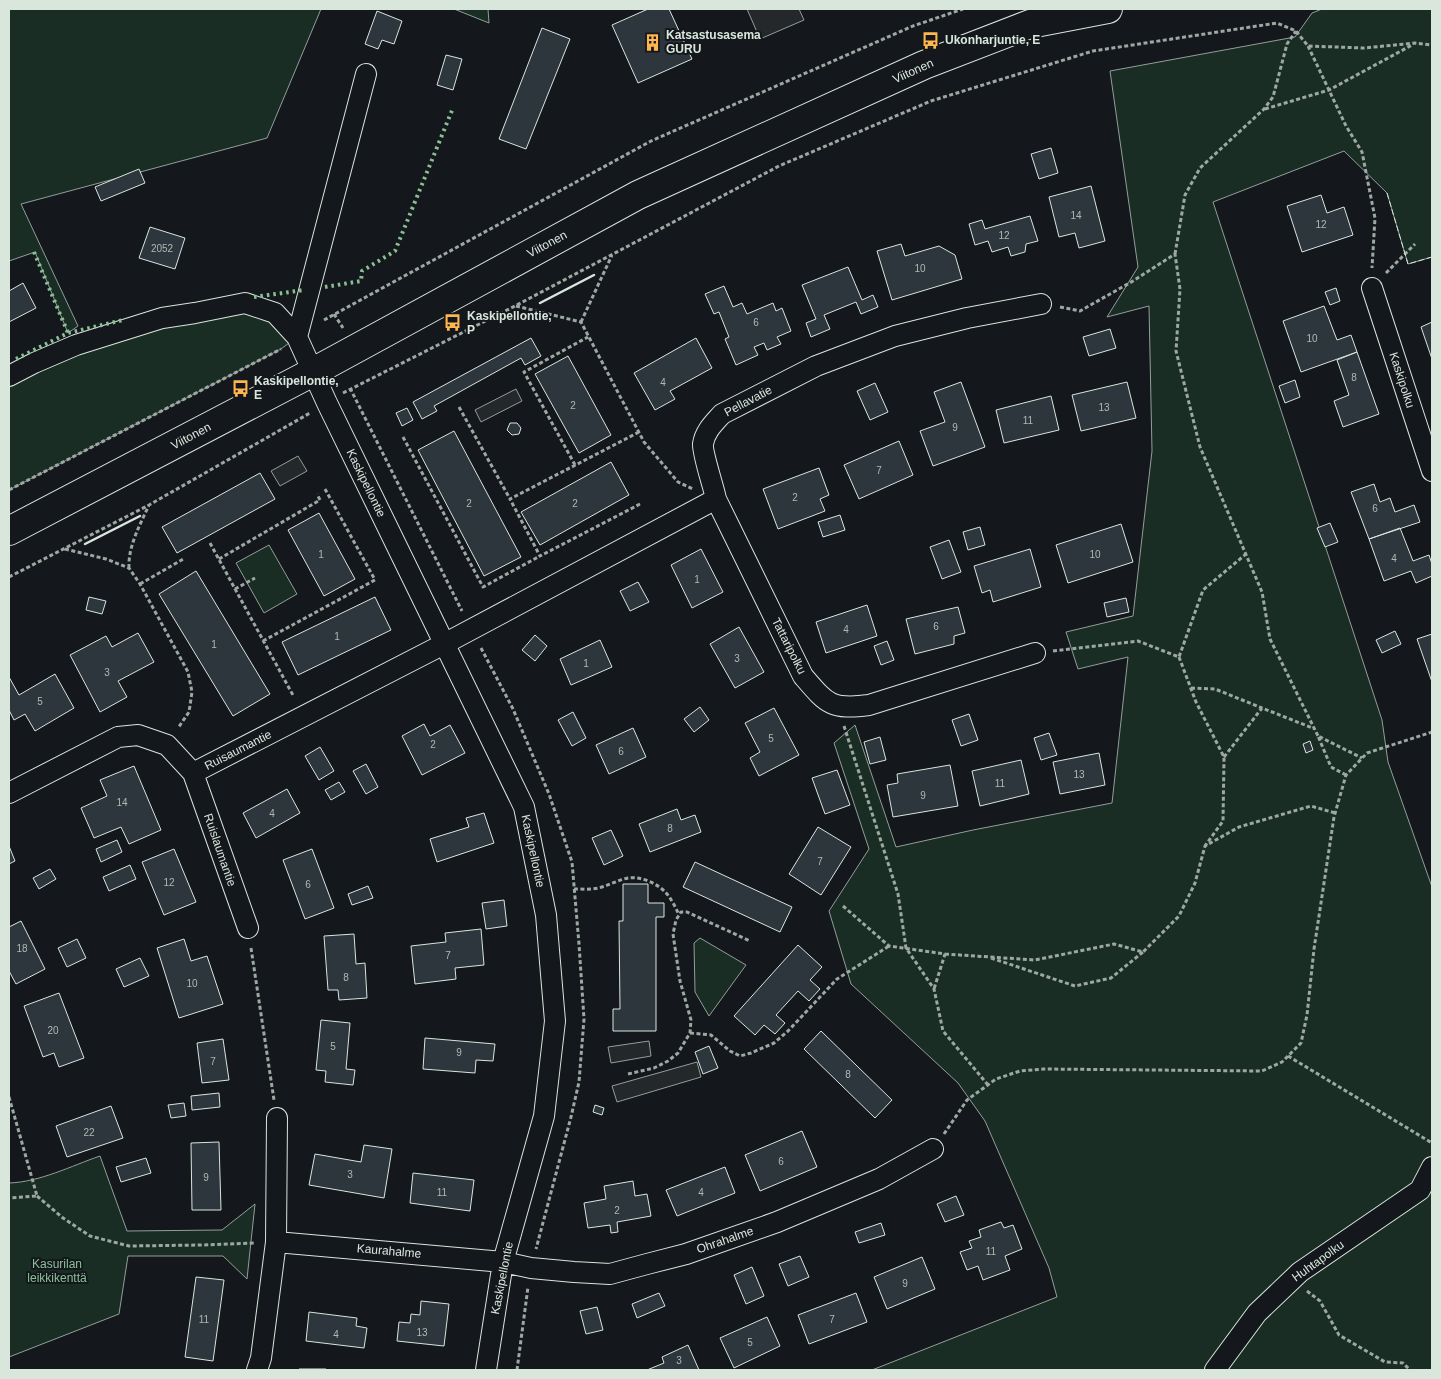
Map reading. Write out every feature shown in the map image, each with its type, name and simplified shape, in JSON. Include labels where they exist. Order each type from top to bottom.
[{"type":"main road","name":"Viitonen","points":[[9,531],[313,372],[638,196],[1030,16],[1108,9]]},
{"type":"street","points":[[298,337],[366,74]]},
{"type":"street","name":"Kaskipolku","points":[[1372,288],[1432,472]]},
{"type":"street","name":"Kaskipellontie","points":[[9,376],[76,345],[162,318],[245,303],[276,313],[298,337],[327,403],[524,808],[546,915],[555,1021],[544,1116],[503,1262],[486,1370]]},
{"type":"street","name":"Pellavatie","points":[[716,499],[703,446],[712,424],[722,414],[816,366],[895,336],[967,318],[1041,304]]},
{"type":"street","points":[[444,644],[716,499]]},
{"type":"street","name":"Tattaripolku","points":[[716,499],[803,676],[817,692],[837,706]]},
{"type":"street","name":"Ruisaumantie","points":[[9,793],[118,736],[138,735],[167,745],[193,773],[444,644]]},
{"type":"street","points":[[837,706],[869,705],[1035,653]]},
{"type":"street","name":"Ruislaumantie","points":[[193,773],[248,928]]},
{"type":"street","points":[[257,1370],[261,1358],[276,1242],[277,1118]]},
{"type":"street","name":"Ohrahalme","points":[[503,1262],[531,1268],[610,1274],[686,1254],[777,1222],[879,1179],[933,1149]]},
{"type":"street","name":"Huhtapolku","points":[[1215,1370],[1257,1313],[1291,1280],[1420,1190],[1432,1167]]},
{"type":"street","name":"Kaurahalme","points":[[276,1242],[503,1262]]},
{"type":"path","points":[[9,490],[281,349],[334,314],[651,141],[912,26],[963,9]]},
{"type":"path","points":[[9,576],[149,505],[350,388],[515,306],[779,166],[931,101],[1093,51],[1276,23],[1296,31],[1308,46],[1346,126],[1362,152],[1374,218],[1372,288]]},
{"type":"path","points":[[1296,31],[1287,44],[1274,96],[1264,109],[1200,168],[1186,195],[1175,254],[1180,289],[1176,352],[1200,447],[1262,592],[1270,639],[1315,729],[1331,767],[1346,775]]},
{"type":"path","points":[[1308,46],[1364,48],[1415,43],[1432,45]]},
{"type":"path","points":[[1264,109],[1329,90],[1415,43]]},
{"type":"path","points":[[1372,288],[1415,244]]},
{"type":"path","points":[[581,322],[613,254]]},
{"type":"path","points":[[1041,304],[1080,311],[1133,281],[1175,254]]},
{"type":"path","points":[[515,306],[581,322]]},
{"type":"path","points":[[581,322],[644,442],[678,482],[716,499]]},
{"type":"path","points":[[575,465],[524,372],[588,337]]},
{"type":"path","points":[[350,388],[470,629],[513,709],[549,794],[572,862],[580,944],[584,1019],[578,1082],[571,1118],[531,1268],[516,1370]]},
{"type":"path","points":[[459,407],[540,556]]},
{"type":"path","points":[[510,499],[639,432]]},
{"type":"path","points":[[403,437],[483,587],[640,504]]},
{"type":"path","points":[[264,641],[375,580],[325,489]]},
{"type":"path","points":[[219,559],[320,500],[317,494]]},
{"type":"path","points":[[149,505],[136,533],[128,560],[129,568],[140,584],[188,672],[192,692],[189,712],[167,745]]},
{"type":"path","points":[[210,543],[304,716]]},
{"type":"path","points":[[64,548],[106,559],[129,568]]},
{"type":"path","points":[[985,956],[1075,986],[1112,978],[1144,952],[1179,916],[1195,883],[1205,846],[1223,821],[1224,757],[1196,702],[1178,657],[1202,590],[1246,554]]},
{"type":"path","points":[[140,584],[185,558]]},
{"type":"path","points":[[235,589],[255,578]]},
{"type":"path","points":[[1035,653],[1138,641],[1178,657]]},
{"type":"path","points":[[1191,688],[1215,689],[1315,729]]},
{"type":"path","points":[[837,706],[898,894],[906,948],[934,989],[943,1031],[988,1085]]},
{"type":"path","points":[[1224,757],[1262,708]]},
{"type":"path","points":[[933,1149],[967,1100],[996,1080],[1020,1071],[1044,1069],[1262,1071],[1282,1062],[1301,1043],[1307,1015],[1314,949],[1335,813],[1346,775],[1367,753],[1432,732]]},
{"type":"path","points":[[1318,736],[1362,758]]},
{"type":"path","points":[[1205,846],[1239,827],[1311,806],[1335,813]]},
{"type":"path","points":[[574,889],[587,890],[630,878],[641,879],[653,883],[666,892],[679,915]]},
{"type":"path","points":[[843,906],[889,946],[945,954],[1035,960],[1114,944],[1144,952]]},
{"type":"path","points":[[628,1074],[654,1068],[668,1061],[678,1053],[690,1033],[691,1020],[680,981],[673,934],[676,920],[681,912],[687,912],[750,941]]},
{"type":"path","points":[[248,928],[277,1118]]},
{"type":"path","points":[[690,1033],[711,1034],[730,1051],[740,1056],[774,1043],[837,980],[889,946]]},
{"type":"path","points":[[934,989],[945,954]]},
{"type":"path","points":[[1288,1056],[1432,1143]]},
{"type":"path","points":[[9,1097],[37,1196],[63,1218],[90,1236],[129,1246],[202,1246],[276,1242]]},
{"type":"path","points":[[9,1198],[37,1196]]},
{"type":"path","points":[[1291,1280],[1320,1301],[1339,1335],[1385,1362],[1403,1363],[1410,1370]]},
{"type":"green space","points":[[9,9],[321,9],[267,138],[21,204],[78,326],[68,333],[35,252],[9,261]]},
{"type":"green space","points":[[454,9],[488,9],[489,23]]},
{"type":"green space","points":[[1322,9],[1432,9],[1432,257],[1408,264],[1387,193],[1344,151],[1213,202],[1382,720],[1388,762],[1432,887],[1432,1370],[872,1370],[1057,1297],[1049,1268],[985,1121],[958,1083],[851,984],[829,911],[869,849],[834,743],[855,725],[896,847],[1112,803],[1128,657],[1078,669],[1066,632],[1133,616],[1152,451],[1149,306],[1107,317],[1138,267],[1110,71],[1295,37],[1312,13]]},
{"type":"green space","points":[[245,303],[297,337],[281,349],[9,490],[9,376],[34,363]]},
{"type":"green space","points":[[269,545],[297,594],[264,613],[236,563]]},
{"type":"green space","points":[[700,938],[746,965],[709,1016],[695,992],[694,943]]},
{"type":"green space","name":"Kasurilan leikkikenttä","points":[[100,1156],[127,1231],[222,1230],[255,1204],[247,1279],[223,1256],[128,1256],[119,1314],[9,1357],[9,1183],[44,1177]]},
{"type":"shaded area","points":[[747,9],[799,9],[804,20],[760,39]]},
{"type":"shaded area","points":[[516,389],[522,401],[481,422],[475,410]]},
{"type":"shaded area","points":[[298,456],[307,471],[280,486],[271,471]]},
{"type":"shaded area","points":[[649,1041],[651,1056],[611,1063],[608,1047]]},
{"type":"shaded area","points":[[697,1062],[701,1077],[617,1102],[612,1086]]},
{"type":"building","name":"Katsastusasema GURU","points":[[648,9],[669,9],[692,59],[638,83],[612,25]]},
{"type":"building","points":[[377,11],[402,21],[394,44],[382,40],[378,49],[365,44]]},
{"type":"building","points":[[542,28],[570,39],[526,149],[499,139]]},
{"type":"building","points":[[446,55],[462,59],[453,90],[437,85]]},
{"type":"building","points":[[1051,148],[1058,173],[1039,179],[1031,154]]},
{"type":"building","points":[[139,169],[145,183],[101,201],[95,187]]},
{"type":"building","points":[[1091,186],[1105,241],[1079,248],[1075,233],[1059,237],[1049,197]]},
{"type":"building","points":[[1321,195],[1327,213],[1344,207],[1353,235],[1302,252],[1287,206]]},
{"type":"building","points":[[1030,216],[1038,241],[1026,244],[1025,252],[1011,256],[1008,247],[992,252],[988,241],[975,245],[969,224],[982,220],[985,229]]},
{"type":"building","points":[[150,227],[185,238],[175,269],[139,258]]},
{"type":"building","points":[[901,244],[905,256],[939,246],[955,255],[962,279],[892,300],[877,251]]},
{"type":"building","points":[[848,267],[862,300],[873,295],[878,307],[861,314],[856,302],[824,315],[830,329],[811,337],[806,323],[816,319],[802,285]]},
{"type":"building","points":[[23,283],[36,308],[9,322],[9,291]]},
{"type":"building","points":[[724,286],[733,307],[742,303],[747,314],[773,303],[776,311],[782,308],[791,331],[777,337],[781,344],[767,350],[764,343],[754,347],[758,355],[736,365],[725,339],[729,337],[719,312],[714,314],[705,294]]},
{"type":"building","points":[[1336,288],[1340,301],[1330,305],[1325,292]]},
{"type":"building","points":[[1324,306],[1337,340],[1351,335],[1357,352],[1301,372],[1283,321]]},
{"type":"building","points":[[1432,322],[1432,359],[1421,327]]},
{"type":"building","points":[[1110,329],[1116,348],[1089,356],[1083,337]]},
{"type":"building","points":[[531,338],[541,356],[525,365],[521,358],[434,406],[437,411],[422,419],[413,402]]},
{"type":"building","points":[[696,338],[712,368],[670,391],[675,399],[655,410],[634,373]]},
{"type":"building","points":[[1357,352],[1379,414],[1343,427],[1334,401],[1349,395],[1337,360]]},
{"type":"building","points":[[568,356],[611,435],[579,453],[535,374]]},
{"type":"building","points":[[1295,380],[1300,397],[1285,403],[1279,386]]},
{"type":"building","points":[[961,382],[985,447],[933,466],[920,431],[945,422],[934,392]]},
{"type":"building","points":[[1127,382],[1136,418],[1081,431],[1072,395]]},
{"type":"building","points":[[875,383],[888,412],[870,420],[857,391]]},
{"type":"building","points":[[1051,396],[1059,430],[1004,443],[996,410]]},
{"type":"building","points":[[407,408],[413,420],[402,426],[396,413]]},
{"type":"building","points":[[510,423],[517,423],[521,428],[519,434],[512,435],[507,430]]},
{"type":"building","points":[[454,431],[521,557],[484,576],[418,450]]},
{"type":"building","points":[[899,441],[913,475],[859,499],[844,465]]},
{"type":"building","points":[[611,462],[629,495],[540,545],[521,512]]},
{"type":"building","points":[[819,468],[829,495],[820,499],[825,511],[778,529],[763,489]]},
{"type":"building","points":[[260,473],[275,499],[177,553],[162,527]]},
{"type":"building","points":[[1374,484],[1380,502],[1390,498],[1395,512],[1414,505],[1420,522],[1369,539],[1351,492]]},
{"type":"building","points":[[319,513],[355,579],[324,596],[288,530]]},
{"type":"building","points":[[840,515],[845,530],[823,537],[818,522]]},
{"type":"building","points":[[1330,523],[1338,542],[1325,547],[1317,528]]},
{"type":"building","points":[[1121,524],[1133,562],[1068,583],[1056,545]]},
{"type":"building","points":[[980,527],[985,545],[968,550],[963,532]]},
{"type":"building","points":[[1400,528],[1413,561],[1429,555],[1432,564],[1432,576],[1416,583],[1411,571],[1384,581],[1369,539]]},
{"type":"building","points":[[949,540],[961,572],[942,579],[930,547]]},
{"type":"building","points":[[701,549],[723,592],[692,608],[671,565]]},
{"type":"building","points":[[1030,549],[1041,587],[993,602],[990,590],[982,593],[974,566]]},
{"type":"building","points":[[196,571],[270,694],[233,716],[159,594]]},
{"type":"building","points":[[638,582],[649,602],[630,611],[620,591]]},
{"type":"building","points":[[89,597],[106,601],[102,614],[86,610]]},
{"type":"building","points":[[375,597],[391,630],[298,675],[282,642]]},
{"type":"building","points":[[1126,598],[1129,612],[1107,617],[1104,603]]},
{"type":"building","points":[[867,605],[877,636],[826,653],[816,622]]},
{"type":"building","points":[[958,607],[965,633],[954,636],[954,644],[915,654],[906,619]]},
{"type":"building","points":[[739,627],[764,672],[735,688],[710,644]]},
{"type":"building","points":[[1395,631],[1401,644],[1382,653],[1376,640]]},
{"type":"building","points":[[138,633],[154,662],[118,681],[127,697],[100,712],[70,655],[106,636],[112,647]]},
{"type":"building","points":[[1432,634],[1432,682],[1417,639]]},
{"type":"building","points":[[535,635],[547,646],[535,661],[522,650]]},
{"type":"building","points":[[600,640],[612,667],[571,685],[560,659]]},
{"type":"building","points":[[887,641],[894,660],[881,665],[874,646]]},
{"type":"building","points":[[55,674],[74,708],[35,731],[25,714],[14,720],[9,710],[9,677],[19,695]]},
{"type":"building","points":[[700,707],[709,720],[694,732],[684,719]]},
{"type":"building","points":[[774,708],[799,755],[759,776],[750,758],[760,752],[745,723]]},
{"type":"building","points":[[573,712],[586,738],[572,746],[558,720]]},
{"type":"building","points":[[969,714],[978,740],[961,746],[952,720]]},
{"type":"building","points":[[424,724],[430,736],[450,725],[465,753],[422,775],[402,736]]},
{"type":"building","points":[[633,728],[646,757],[609,774],[596,745]]},
{"type":"building","points":[[1049,733],[1057,755],[1041,760],[1034,738]]},
{"type":"building","points":[[880,737],[886,760],[870,764],[864,742]]},
{"type":"building","points":[[1310,741],[1313,750],[1306,753],[1303,744]]},
{"type":"building","points":[[320,747],[334,771],[319,780],[305,756]]},
{"type":"building","points":[[1099,753],[1105,785],[1060,794],[1053,762]]},
{"type":"building","points":[[1021,760],[1029,794],[980,806],[972,771]]},
{"type":"building","points":[[366,764],[378,787],[366,794],[353,771]]},
{"type":"building","points":[[950,765],[958,806],[893,817],[887,785],[898,783],[897,774]]},
{"type":"building","points":[[134,766],[161,830],[129,844],[121,827],[94,838],[81,808],[107,796],[100,780]]},
{"type":"building","points":[[837,770],[850,805],[825,814],[812,778]]},
{"type":"building","points":[[339,782],[345,792],[331,800],[325,790]]},
{"type":"building","points":[[287,789],[300,813],[256,838],[243,813]]},
{"type":"building","points":[[677,809],[681,820],[695,815],[701,832],[650,852],[639,824]]},
{"type":"building","points":[[484,813],[494,843],[437,862],[430,839],[469,827],[466,818]]},
{"type":"building","points":[[818,827],[851,847],[821,895],[789,874]]},
{"type":"building","points":[[611,830],[623,856],[604,865],[592,838]]},
{"type":"building","points":[[117,840],[122,852],[101,862],[96,849]]},
{"type":"building","points":[[9,846],[15,861],[9,864]]},
{"type":"building","points":[[174,849],[196,902],[164,915],[142,862]]},
{"type":"building","points":[[312,849],[334,908],[305,919],[283,860]]},
{"type":"building","points":[[695,862],[792,907],[780,932],[683,887]]},
{"type":"building","points":[[130,865],[136,879],[109,891],[103,877]]},
{"type":"building","points":[[50,869],[56,879],[39,889],[33,878]]},
{"type":"building","points":[[623,884],[648,884],[648,903],[664,903],[664,917],[656,917],[656,1031],[613,1031],[613,1009],[620,1009],[619,921],[623,921]]},
{"type":"building","points":[[368,886],[373,898],[352,905],[348,894]]},
{"type":"building","points":[[504,900],[507,926],[486,929],[482,903]]},
{"type":"building","points":[[21,921],[45,969],[16,984],[9,971],[9,927]]},
{"type":"building","points":[[481,929],[484,965],[455,968],[456,979],[415,984],[411,946],[446,942],[445,933]]},
{"type":"building","points":[[354,934],[356,964],[365,963],[367,998],[339,1000],[338,990],[328,990],[324,936]]},
{"type":"building","points":[[77,939],[86,958],[67,967],[58,948]]},
{"type":"building","points":[[184,939],[191,961],[207,956],[223,1004],[179,1018],[157,948]]},
{"type":"building","points":[[798,945],[822,967],[810,980],[820,989],[809,1001],[798,991],[776,1015],[785,1023],[775,1034],[764,1025],[755,1035],[734,1016]]},
{"type":"building","points":[[140,958],[149,976],[124,987],[116,969]]},
{"type":"building","points":[[59,993],[84,1058],[59,1067],[54,1053],[43,1057],[24,1006]]},
{"type":"building","points":[[321,1020],[350,1023],[346,1069],[355,1070],[353,1085],[325,1082],[326,1071],[316,1070]]},
{"type":"building","points":[[821,1031],[892,1100],[875,1118],[804,1049]]},
{"type":"building","points":[[425,1038],[495,1044],[493,1061],[476,1060],[475,1073],[423,1069]]},
{"type":"building","points":[[223,1039],[229,1080],[202,1083],[197,1043]]},
{"type":"building","points":[[709,1046],[718,1068],[703,1074],[695,1052]]},
{"type":"building","points":[[219,1093],[220,1107],[192,1110],[191,1096]]},
{"type":"building","points":[[184,1103],[186,1116],[171,1118],[168,1105]]},
{"type":"building","points":[[595,1105],[604,1108],[602,1115],[593,1112]]},
{"type":"building","points":[[111,1106],[123,1138],[67,1157],[56,1126]]},
{"type":"building","points":[[802,1131],[817,1167],[760,1191],[745,1155]]},
{"type":"building","points":[[219,1142],[221,1210],[192,1210],[191,1143]]},
{"type":"building","points":[[364,1145],[392,1149],[384,1198],[309,1185],[315,1154],[361,1162]]},
{"type":"building","points":[[146,1158],[151,1173],[121,1182],[116,1167]]},
{"type":"building","points":[[725,1167],[735,1193],[677,1216],[666,1190]]},
{"type":"building","points":[[413,1173],[474,1180],[470,1211],[410,1203]]},
{"type":"building","points":[[633,1181],[635,1196],[647,1194],[651,1216],[617,1222],[618,1232],[611,1233],[610,1225],[588,1228],[584,1203],[606,1199],[604,1186]]},
{"type":"building","points":[[956,1196],[964,1215],[945,1222],[937,1204]]},
{"type":"building","points":[[1001,1222],[1004,1228],[1013,1225],[1022,1249],[1005,1256],[1010,1270],[983,1280],[978,1266],[967,1270],[960,1252],[972,1248],[969,1241],[981,1237],[979,1230]]},
{"type":"building","points":[[881,1223],[885,1235],[859,1243],[855,1232]]},
{"type":"building","points":[[800,1256],[809,1277],[788,1286],[779,1264]]},
{"type":"building","points":[[922,1257],[935,1289],[887,1309],[874,1277]]},
{"type":"building","points":[[752,1267],[764,1296],[746,1304],[734,1275]]},
{"type":"building","points":[[196,1277],[224,1280],[213,1361],[185,1357]]},
{"type":"building","points":[[659,1293],[665,1306],[637,1318],[632,1304]]},
{"type":"building","points":[[856,1293],[867,1322],[809,1344],[798,1315]]},
{"type":"building","points":[[421,1301],[449,1304],[444,1346],[397,1341],[399,1322],[410,1323],[411,1314],[420,1315]]},
{"type":"building","points":[[597,1307],[603,1330],[586,1334],[580,1311]]},
{"type":"building","points":[[309,1312],[357,1318],[356,1326],[367,1328],[364,1348],[306,1341]]},
{"type":"building","points":[[767,1317],[780,1346],[734,1368],[720,1338]]},
{"type":"building","points":[[688,1345],[699,1370],[647,1370],[664,1363],[662,1357]]},
{"type":"building","points":[[326,1369],[326,1370],[299,1370]]},
{"type":"hedge","points":[[325,287],[361,281],[362,271],[395,251],[453,108]]},
{"type":"hedge","points":[[34,252],[68,333]]},
{"type":"hedge","points":[[254,297],[304,290]]},
{"type":"hedge","points":[[16,359],[68,333],[123,320]]},
{"type":"fence","points":[[1387,193],[1408,264],[1432,257]]},
{"type":"wall","points":[[540,303],[594,275]]},
{"type":"wall","points":[[85,544],[140,516]]},
{"type":"place","name":"Ukonharjuntie, E","points":[[931,40]]},
{"type":"place","name":"Katsastusasema GURU","points":[[652,42]]},
{"type":"place","name":"Kaskipellontie, P","points":[[453,323]]},
{"type":"place","name":"Kaskipellontie, E","points":[[240,388]]}]
